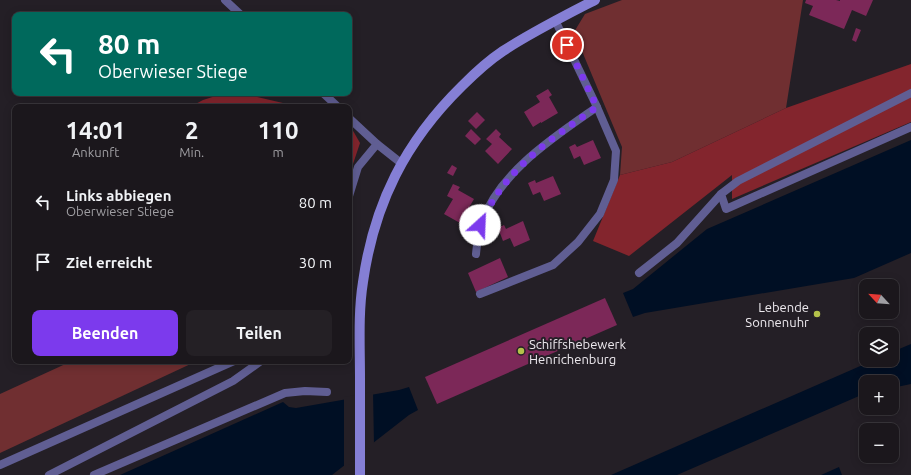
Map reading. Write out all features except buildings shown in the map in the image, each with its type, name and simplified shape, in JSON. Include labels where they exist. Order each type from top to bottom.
[{"type":"main road","points":[[360,475],[360,324],[362,283],[369,248],[385,198],[401,163],[421,132],[445,103],[470,78],[502,52],[555,20],[595,0]]},
{"type":"lane","points":[[225,0],[238,12]]},
{"type":"lane","points":[[480,294],[553,265],[578,242],[600,214],[614,180],[616,151],[597,107],[555,20]]},
{"type":"lane","points":[[639,273],[677,243],[721,194],[738,181],[911,93]]},
{"type":"lane","points":[[326,96],[335,104]]},
{"type":"lane","points":[[476,254],[480,225],[486,211],[521,165],[551,139],[597,107]]},
{"type":"lane","points":[[352,121],[377,144],[401,163]]},
{"type":"lane","points":[[721,194],[726,209],[911,127]]},
{"type":"lane","points":[[352,186],[358,167],[377,144]]},
{"type":"lane","points":[[0,465],[227,364]]},
{"type":"lane","points":[[49,475],[233,381],[257,364]]},
{"type":"lane","points":[[94,475],[285,393],[305,391],[327,392]]},
{"type":"shaded area","points":[[622,0],[803,0],[786,108],[672,162],[620,175],[622,147],[574,32],[585,14]]},
{"type":"shaded area","points":[[911,64],[911,122],[732,199],[732,175],[629,256],[593,241],[620,175],[672,162],[786,108]]},
{"type":"shaded area","points":[[216,96],[253,96],[287,104],[196,104]]},
{"type":"shaded area","points":[[352,129],[360,143],[352,167]]},
{"type":"shaded area","points":[[65,364],[191,364],[0,453],[0,394]]},
{"type":"water","points":[[911,140],[911,253],[854,278],[645,313],[633,317],[623,293],[633,289],[707,229]]},
{"type":"water","points":[[911,344],[911,384],[899,387],[899,375],[859,375],[859,396],[677,475],[611,475],[859,367],[899,367],[899,349]]},
{"type":"water","points":[[409,387],[418,410],[409,415],[332,475],[120,475],[283,402],[289,407],[296,408]]},
{"type":"water","points":[[839,467],[842,475],[821,475]]},
{"type":"pier","points":[[373,392],[374,445],[344,468],[344,397]]},
{"type":"place","name":"Lebende Sonnenuhr","points":[[817,314]]},
{"type":"place","name":"Schiffshebewerk Henrichenburg","points":[[521,351]]},
{"type":"route","points":[[480,225],[486,211],[496,196],[521,165],[551,139],[597,107],[567,45]]}]
